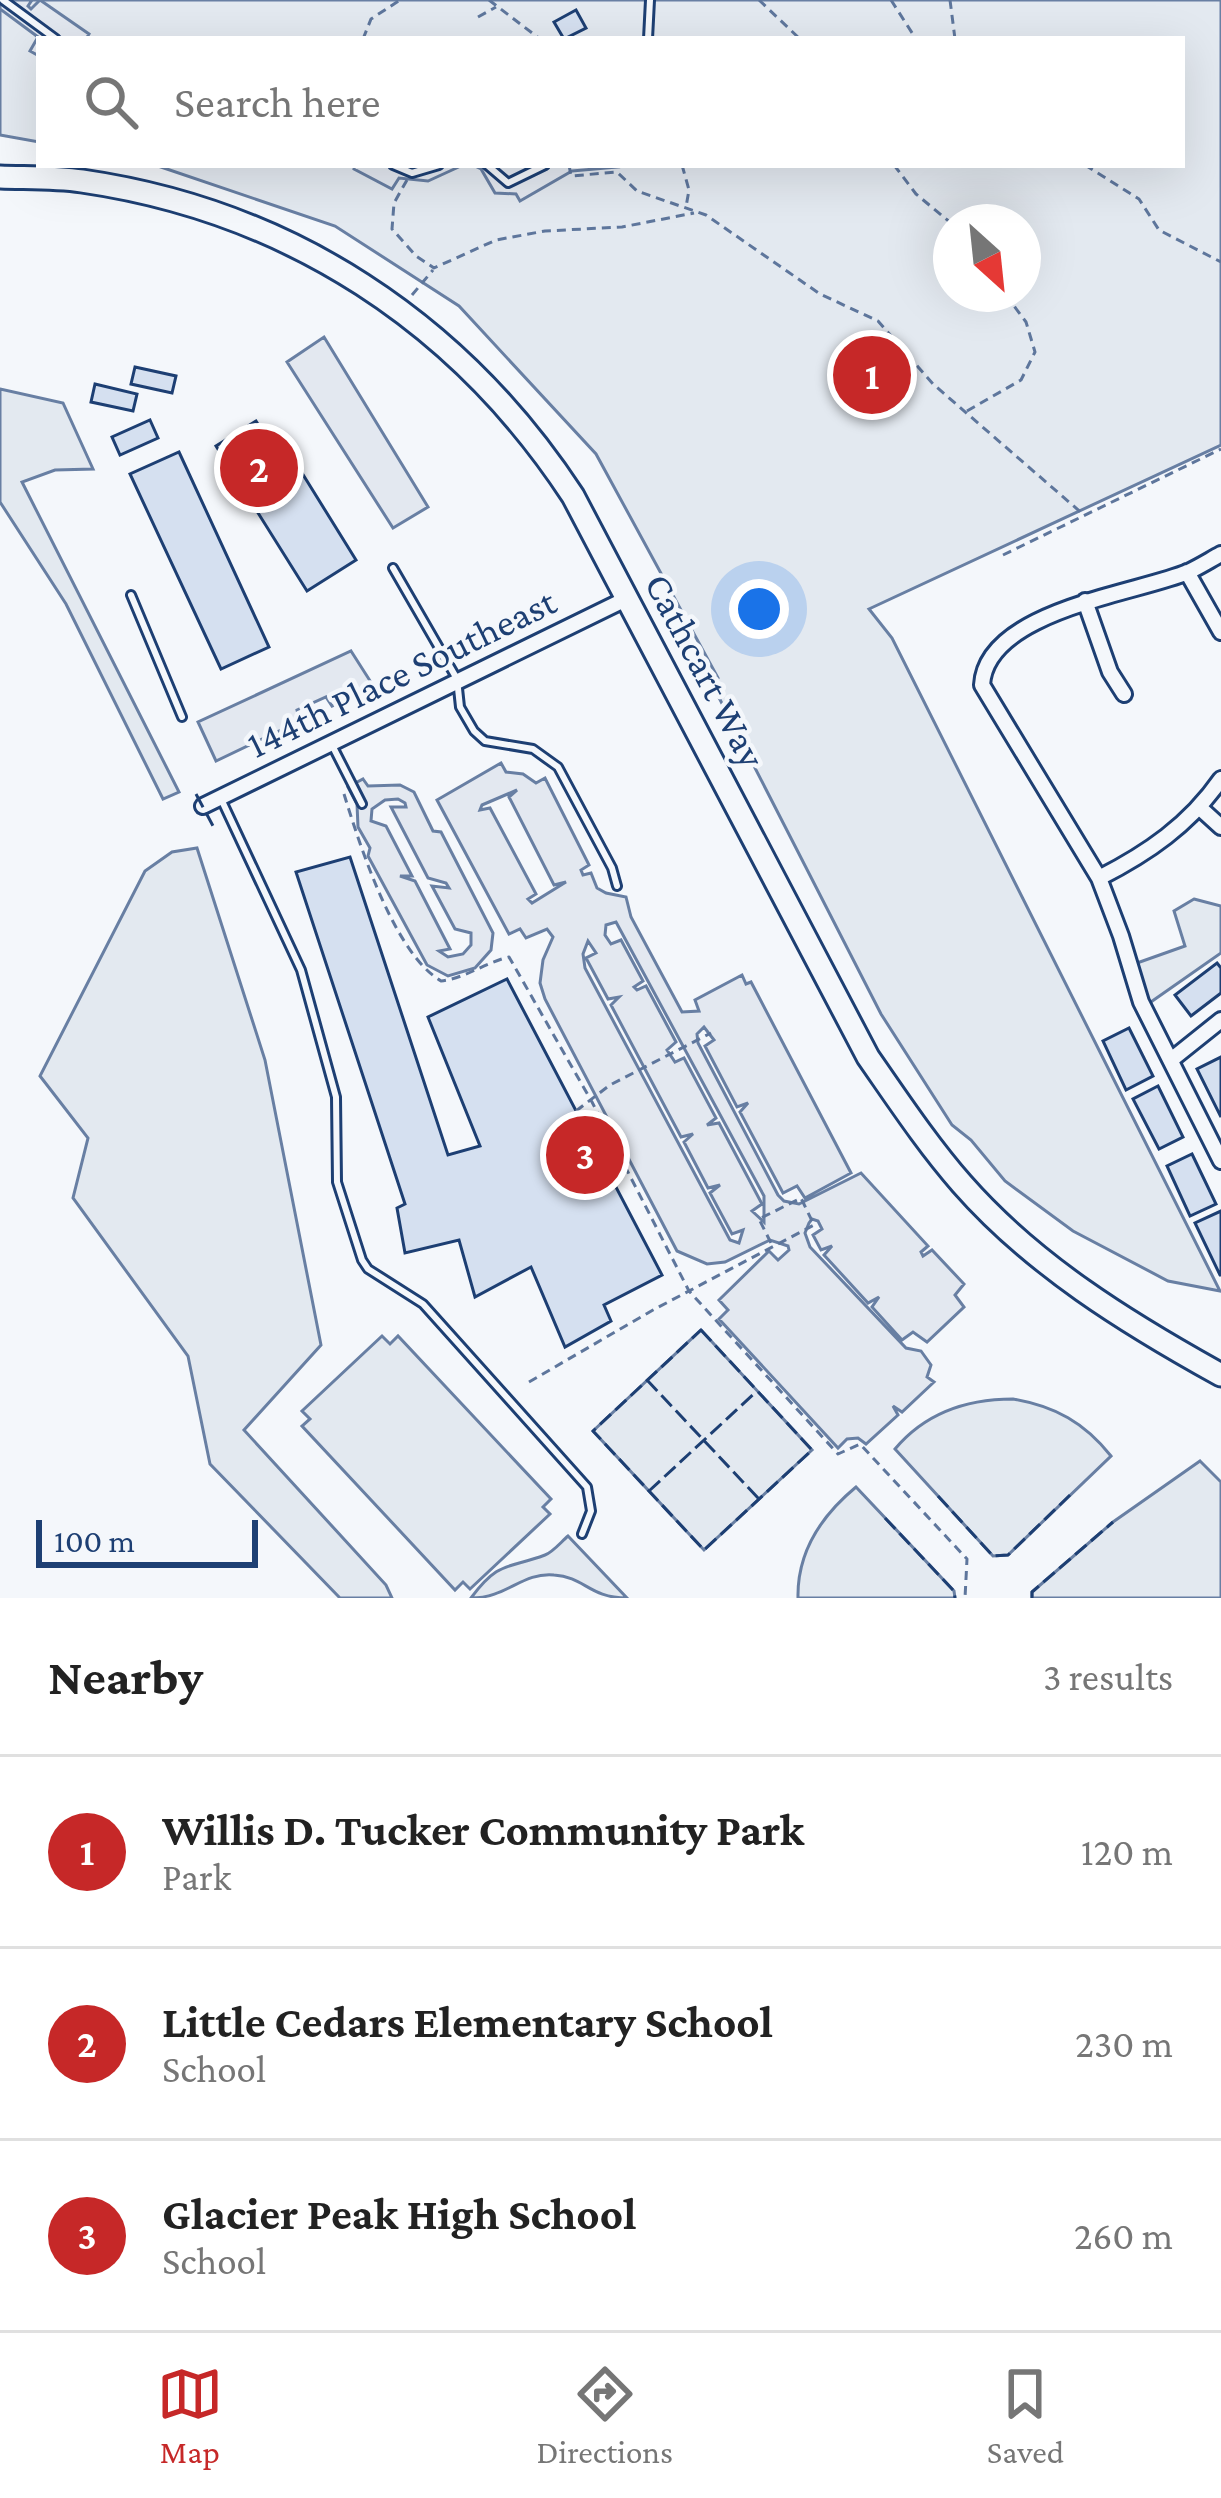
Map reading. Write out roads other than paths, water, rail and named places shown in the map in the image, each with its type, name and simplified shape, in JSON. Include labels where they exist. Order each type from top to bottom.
[{"type":"main road","name":"Cathcart Way","points":[[0,177],[80,181],[173,199],[244,224],[328,263],[400,309],[484,380],[538,442],[573,496],[868,1057],[916,1127],[964,1186],[1047,1262],[1092,1298],[1221,1376]]},
{"type":"street","points":[[1221,554],[1187,572],[1085,601],[1019,634],[994,652],[983,669],[982,685],[1099,878],[1141,1002],[1221,1161]]},
{"type":"street","points":[[1187,572],[1221,632]]},
{"type":"street","name":"144th Place Southeast","points":[[203,806],[628,598]]},
{"type":"street","points":[[1085,601],[1110,672],[1124,694]]},
{"type":"street","points":[[1099,878],[1144,854],[1199,807],[1221,779]]},
{"type":"street","points":[[1199,807],[1221,827]]},
{"type":"street","points":[[1171,1060],[1221,1020]]},
{"type":"lane","points":[[3,0],[52,36]]},
{"type":"lane","points":[[648,36],[650,0]]},
{"type":"lane","points":[[400,168],[412,173],[430,168]]},
{"type":"lane","points":[[491,168],[508,183],[539,168]]},
{"type":"lane","points":[[393,568],[457,680],[460,707],[474,731],[484,740],[533,749],[558,767],[617,886]]},
{"type":"lane","points":[[131,595],[182,717]]},
{"type":"lane","points":[[330,742],[362,804]]},
{"type":"lane","points":[[220,797],[301,970],[336,1097],[337,1182],[362,1260],[436,1317],[587,1487],[591,1510],[582,1534]]},
{"type":"place","name":"Willis D. Tucker Community Park","points":[[872,375]]},
{"type":"place","name":"Little Cedars Elementary School","points":[[259,468]]},
{"type":"place","name":"Glacier Peak High School","points":[[585,1155]]}]
